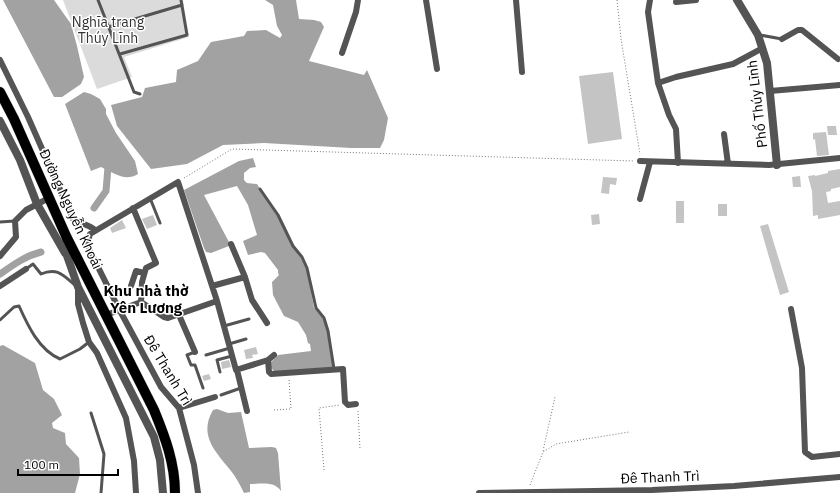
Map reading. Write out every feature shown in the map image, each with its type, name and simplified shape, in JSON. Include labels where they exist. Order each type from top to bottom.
[{"type":"main road","name":"Đường Nguyễn Khoái","points":[[0,92],[14,119],[66,236],[154,410],[164,434],[174,472],[175,493]]},
{"type":"street","points":[[342,53],[356,12],[358,0]]},
{"type":"street","points":[[426,0],[437,69]]},
{"type":"street","points":[[516,0],[522,72]]},
{"type":"street","points":[[650,0],[648,12],[658,83],[669,115],[676,129],[678,163]]},
{"type":"street","points":[[676,2],[696,0]]},
{"type":"street","name":"Phố Thúy Lĩnh","points":[[737,0],[758,35],[767,63],[777,165]]},
{"type":"street","points":[[782,39],[798,30],[802,30],[839,61]]},
{"type":"street","points":[[658,83],[676,77],[733,64],[763,48]]},
{"type":"street","points":[[0,60],[28,117],[73,219],[80,224],[89,224],[95,230],[178,182],[217,301],[237,370],[246,411]]},
{"type":"street","points":[[770,91],[840,85]]},
{"type":"street","points":[[0,121],[20,160],[37,204],[66,253],[78,288],[154,437],[160,460],[163,493]]},
{"type":"street","points":[[724,134],[728,164]]},
{"type":"street","points":[[640,162],[777,165],[840,158]]},
{"type":"street","points":[[640,199],[650,162]]},
{"type":"street","points":[[0,256],[16,237],[15,221],[26,210],[49,198]]},
{"type":"street","points":[[133,208],[156,263],[146,268],[144,273],[142,282],[142,302]]},
{"type":"street","name":"Đê Thanh Trì","points":[[95,230],[90,234],[87,244],[119,309],[161,387],[179,408],[194,465],[198,493]]},
{"type":"street","points":[[66,236],[66,253]]},
{"type":"street","points":[[231,244],[245,277],[252,300],[261,317],[267,323]]},
{"type":"street","points":[[0,286],[26,269]]},
{"type":"street","points":[[131,286],[136,271],[144,273]]},
{"type":"street","points":[[212,286],[245,277]]},
{"type":"street","points":[[78,288],[78,304],[89,342],[96,353],[126,418],[134,461],[136,493]]},
{"type":"street","points":[[142,302],[164,317],[168,318],[217,301]]},
{"type":"street","points":[[106,315],[119,309],[142,302]]},
{"type":"street","points":[[791,309],[802,368],[805,452],[812,457],[840,454]]},
{"type":"street","points":[[179,315],[195,352]]},
{"type":"street","points":[[237,370],[268,360],[274,355]]},
{"type":"street","points":[[268,360],[269,372],[271,374],[342,369],[345,402],[348,405],[356,404]]},
{"type":"street","points":[[179,408],[215,397]]},
{"type":"street","name":"Đê Thanh Trì","points":[[479,493],[528,491],[653,491],[840,477]]},
{"type":"street","points":[[734,486],[735,493]]},
{"type":"lane","points":[[98,0],[134,92],[140,94]]},
{"type":"lane","points":[[120,54],[187,35],[181,0]]},
{"type":"lane","points":[[108,27],[182,5]]},
{"type":"lane","points":[[758,35],[782,39]]},
{"type":"lane","points":[[260,189],[278,215],[293,246],[302,257],[308,268],[316,308],[324,318],[328,331],[334,369]]},
{"type":"lane","points":[[150,198],[160,223]]},
{"type":"lane","points":[[0,222],[15,221]]},
{"type":"lane","points":[[26,269],[33,264],[40,274],[54,270],[62,274],[78,288]]},
{"type":"lane","points":[[0,320],[14,307],[19,306],[31,332],[52,355],[60,360],[80,349],[89,342]]},
{"type":"lane","points":[[224,326],[249,320]]},
{"type":"lane","points":[[206,355],[246,339]]},
{"type":"lane","points":[[195,352],[187,355],[191,366],[195,364],[203,388]]},
{"type":"lane","points":[[220,372],[217,360],[232,356]]},
{"type":"lane","points":[[221,395],[241,388]]},
{"type":"lane","points":[[92,413],[104,454],[101,493]]},
{"type":"path","points":[[178,182],[232,149],[640,162],[633,106],[620,38],[617,0]]},
{"type":"path","points":[[274,410],[291,409],[289,373]]},
{"type":"path","points":[[528,491],[543,452],[555,397]]},
{"type":"path","points":[[324,470],[319,408],[346,404]]},
{"type":"path","points":[[356,404],[360,449]]},
{"type":"path","points":[[543,452],[556,444],[629,432]]},
{"type":"green space","name":"Nghĩa trang Thúy Lĩnh","points":[[63,0],[183,0],[189,37],[124,57],[132,77],[97,89]]},
{"type":"shaded area","points":[[3,0],[54,0],[71,24],[84,77],[81,84],[62,97],[54,97]]},
{"type":"shaded area","points":[[265,0],[296,0],[299,19],[321,22],[324,27],[309,61],[364,75],[367,70],[388,118],[384,140],[380,148],[351,148],[264,143],[223,145],[187,164],[151,169],[117,126],[111,105],[142,97],[145,88],[176,82],[177,70],[198,61],[211,42],[244,36],[247,31],[266,30],[280,38],[282,35],[277,26],[273,5]]},
{"type":"shaded area","points":[[84,92],[100,99],[116,133],[135,161],[138,174],[124,177],[101,167],[91,171],[65,104]]},
{"type":"shaded area","points":[[253,158],[256,167],[250,168],[244,173],[244,180],[247,183],[257,184],[278,217],[307,269],[314,308],[324,320],[331,347],[333,365],[331,368],[275,372],[271,368],[271,362],[278,355],[311,351],[310,344],[308,343],[306,335],[298,322],[284,316],[273,295],[272,282],[279,275],[278,270],[265,253],[261,252],[248,255],[243,241],[257,235],[248,205],[237,186],[204,195],[229,242],[229,246],[211,253],[206,252],[204,248],[184,190],[239,161]]},
{"type":"shaded area","points":[[3,345],[35,363],[43,390],[54,399],[62,415],[52,423],[53,428],[65,433],[66,444],[79,458],[80,474],[75,493],[0,493],[0,346]]},
{"type":"shaded area","points":[[217,409],[228,413],[241,412],[249,448],[276,448],[278,453],[281,491],[271,484],[250,484],[250,492],[244,493],[235,476],[215,450],[208,436],[207,428],[209,419],[213,410]]},
{"type":"building","points":[[613,72],[622,139],[588,144],[579,76]]},
{"type":"building","points":[[827,126],[836,126],[837,135],[828,135]]},
{"type":"building","points":[[826,132],[829,155],[817,156],[813,133]]},
{"type":"building","points":[[840,169],[840,187],[826,192],[828,203],[840,201],[840,215],[818,219],[818,215],[813,216],[812,191],[808,176],[815,176],[828,173],[828,171]]},
{"type":"building","points":[[800,176],[801,187],[793,187],[792,177]]},
{"type":"building","points":[[603,177],[617,178],[616,185],[610,184],[609,194],[601,193]]},
{"type":"building","points":[[676,201],[684,201],[684,223],[676,223]]},
{"type":"building","points":[[718,204],[727,204],[727,216],[718,216]]},
{"type":"building","points":[[599,214],[600,224],[592,225],[591,215]]},
{"type":"building","points":[[153,215],[157,225],[147,229],[142,219]]},
{"type":"building","points":[[122,220],[126,228],[112,233],[110,228]]},
{"type":"building","points":[[768,224],[789,292],[780,295],[760,226]]},
{"type":"building","points":[[256,347],[258,354],[252,355],[253,358],[246,359],[244,350]]},
{"type":"building","points":[[229,360],[231,367],[222,369],[221,362]]},
{"type":"building","points":[[209,374],[211,379],[204,381],[202,376]]},
{"type":"waterway","points":[[94,208],[106,191],[108,167]]},
{"type":"waterway","points":[[0,274],[24,258],[41,252]]},
{"type":"district","name":"Khu nhà thờ Yên Lương","points":[[146,298]]}]
